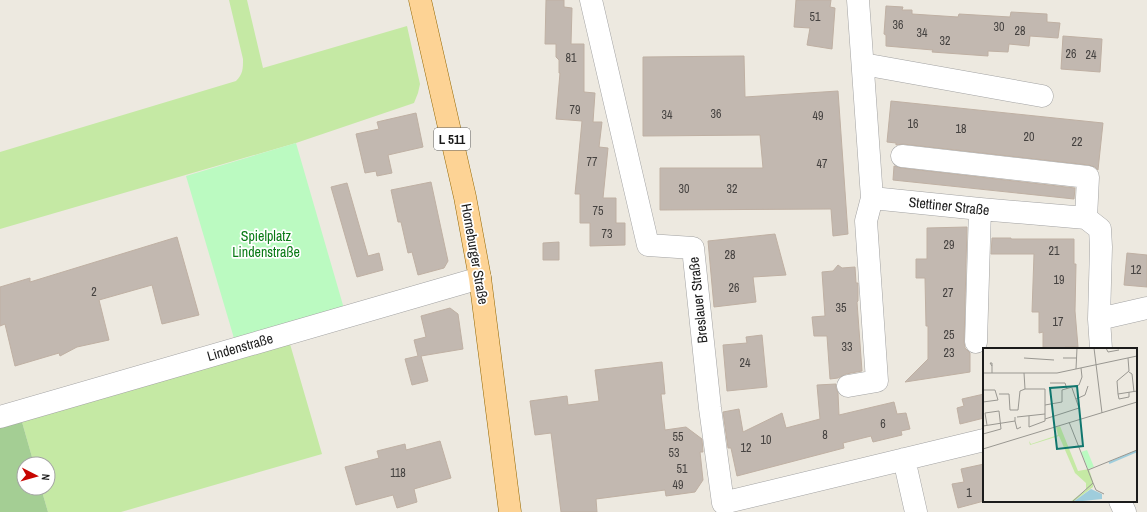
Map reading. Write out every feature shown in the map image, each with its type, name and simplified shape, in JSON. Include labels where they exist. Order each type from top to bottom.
[{"type":"main road","name":"Horneburger Straße","points":[[420,0],[465,197],[480,278],[510,512]]},
{"type":"street","name":"Breslauer Straße","points":[[591,0],[648,245],[693,248],[710,408],[723,507],[904,459],[983,440]]},
{"type":"street","points":[[848,386],[877,381],[866,221],[872,198],[858,0]]},
{"type":"street","points":[[863,64],[1042,96]]},
{"type":"street","points":[[902,156],[1088,177],[1086,218],[1100,229],[1099,320],[1102,348]]},
{"type":"street","name":"Stettiner Straße","points":[[872,198],[1086,218]]},
{"type":"street","points":[[976,342],[980,209]]},
{"type":"street","name":"Lindenstraße","points":[[0,416],[480,278]]},
{"type":"street","points":[[1099,320],[1147,308]]},
{"type":"street","points":[[904,459],[916,512]]},
{"type":"street","points":[[1120,502],[1125,512]]},
{"type":"green space","points":[[229,0],[247,0],[263,68],[407,26],[420,84],[414,103],[296,143],[0,229],[0,152],[236,81],[242,71],[243,59]]},
{"type":"green space","name":"Spielplatz Lindenstraße","points":[[296,143],[345,312],[236,345],[186,176]]},
{"type":"green space","points":[[290,344],[322,454],[121,512],[48,512],[43,496],[56,496],[56,456],[32,456],[22,422]]},
{"type":"green space","points":[[22,422],[32,456],[16,456],[16,496],[43,496],[48,512],[0,512],[0,428]]},
{"type":"building","points":[[546,0],[564,0],[564,7],[572,8],[571,44],[584,44],[584,92],[595,93],[593,122],[602,122],[599,147],[608,148],[603,198],[616,198],[616,223],[625,223],[625,245],[590,246],[590,223],[580,223],[580,194],[575,194],[582,121],[556,119],[560,73],[559,60],[556,57],[556,44],[545,44]]},
{"type":"building","points":[[796,0],[831,0],[830,7],[835,8],[832,49],[807,45],[810,28],[794,27]]},
{"type":"building","points":[[886,6],[903,7],[902,10],[912,10],[912,14],[958,17],[959,14],[1010,17],[1011,12],[1047,14],[1047,22],[1060,23],[1058,38],[1030,36],[1029,46],[1009,44],[1008,52],[988,51],[988,56],[932,52],[933,50],[886,46],[886,35],[884,34]]},
{"type":"building","points":[[1063,36],[1102,39],[1100,72],[1061,69]]},
{"type":"building","points":[[744,56],[745,97],[838,91],[848,234],[833,236],[831,209],[660,210],[660,168],[763,168],[760,135],[643,136],[643,57]]},
{"type":"building","points":[[891,101],[1103,123],[1098,170],[1089,165],[903,144],[896,145],[896,143],[887,142]]},
{"type":"building","points":[[416,113],[423,147],[388,155],[392,173],[377,176],[376,171],[365,173],[356,134],[379,129],[377,122]]},
{"type":"building","points":[[894,166],[1075,188],[1074,199],[893,180]]},
{"type":"building","points":[[431,182],[448,261],[444,268],[418,275],[412,252],[408,253],[401,222],[398,222],[391,190]]},
{"type":"building","points":[[347,183],[368,256],[379,253],[383,270],[357,277],[331,187]]},
{"type":"building","points":[[967,227],[964,342],[965,348],[970,353],[970,372],[905,382],[928,359],[928,326],[926,326],[925,278],[916,278],[916,259],[927,259],[927,228]]},
{"type":"building","points":[[775,234],[786,275],[753,277],[756,302],[714,307],[708,241]]},
{"type":"building","points":[[177,237],[199,315],[162,324],[152,285],[99,300],[109,340],[77,347],[60,356],[59,353],[15,366],[5,324],[0,326],[0,287],[30,278],[30,282]]},
{"type":"building","points":[[992,238],[1074,239],[1074,264],[1076,264],[1075,311],[1078,347],[1043,347],[1043,332],[1039,333],[1039,312],[1032,312],[1034,254],[991,254]]},
{"type":"building","points":[[559,242],[559,260],[543,260],[543,243]]},
{"type":"building","points":[[1127,253],[1147,255],[1147,287],[1124,285]]},
{"type":"building","points":[[838,265],[842,268],[855,267],[856,283],[858,283],[857,302],[862,371],[830,379],[827,336],[814,336],[812,317],[825,316],[822,272],[833,271]]},
{"type":"building","points":[[450,308],[458,314],[463,349],[421,356],[428,381],[412,385],[405,359],[418,356],[414,340],[426,337],[421,316]]},
{"type":"building","points":[[762,335],[767,387],[727,391],[723,345],[747,343],[746,337]]},
{"type":"building","points":[[662,362],[665,394],[661,394],[665,430],[686,427],[702,439],[703,452],[700,452],[703,480],[695,492],[666,496],[665,490],[596,499],[597,512],[561,512],[551,433],[535,435],[530,401],[567,396],[568,405],[599,401],[595,370]]},
{"type":"building","points":[[836,384],[839,415],[894,402],[897,414],[906,413],[910,429],[901,431],[902,435],[873,442],[871,436],[843,443],[844,448],[737,476],[731,448],[728,448],[723,412],[739,409],[743,432],[782,413],[786,428],[820,419],[817,385]]},
{"type":"building","points":[[983,394],[983,418],[960,424],[957,408],[964,406],[962,399]]},
{"type":"building","points":[[440,441],[451,478],[414,489],[417,502],[397,508],[393,495],[356,505],[345,467],[379,458],[377,451],[405,444],[406,450]]},
{"type":"building","points":[[983,464],[983,501],[958,508],[952,484],[964,482],[961,469]]}]
